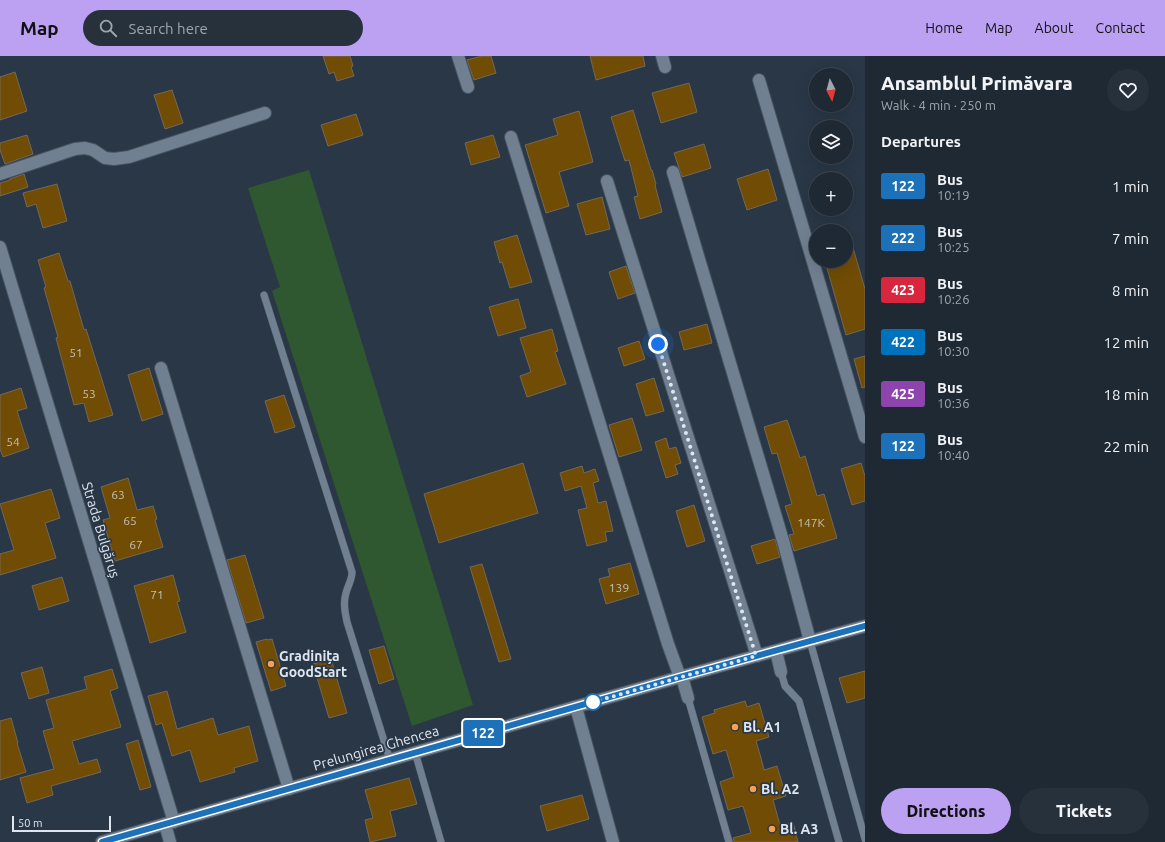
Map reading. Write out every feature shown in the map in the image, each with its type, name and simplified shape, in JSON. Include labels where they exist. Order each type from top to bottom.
[{"type":"street","points":[[458,56],[468,87]]},
{"type":"street","points":[[759,80],[865,437]]},
{"type":"street","points":[[0,174],[75,149],[85,148],[93,150],[105,158],[114,159],[129,157],[265,113]]},
{"type":"street","points":[[511,137],[668,644],[688,698]]},
{"type":"street","points":[[673,172],[784,544],[810,641]]},
{"type":"street","points":[[607,180],[756,656]]},
{"type":"street","name":"Strada Bulgăruș","points":[[0,247],[169,823],[170,842]]},
{"type":"street","points":[[161,368],[289,789]]},
{"type":"street","name":"Prelungirea Ghencea","points":[[102,842],[415,752],[865,626]]},
{"type":"street","points":[[776,651],[781,672]]},
{"type":"street","points":[[576,707],[613,842]]},
{"type":"lane","points":[[264,295],[352,572],[352,578],[346,594],[344,608],[390,760]]},
{"type":"lane","points":[[810,641],[865,839]]},
{"type":"lane","points":[[781,672],[785,686],[800,701],[839,842]]},
{"type":"lane","points":[[688,698],[728,842]]},
{"type":"lane","points":[[415,752],[441,842]]},
{"type":"green space","points":[[309,170],[473,705],[412,726],[272,291],[280,287],[248,188]]},
{"type":"building","points":[[323,56],[350,56],[354,76],[337,81],[334,72],[329,74]]},
{"type":"building","points":[[482,56],[491,56],[496,73],[474,80],[467,60]]},
{"type":"building","points":[[590,56],[643,56],[645,66],[596,80]]},
{"type":"building","points":[[15,72],[27,111],[0,120],[0,77]]},
{"type":"building","points":[[689,83],[697,112],[661,123],[652,93]]},
{"type":"building","points":[[172,90],[183,123],[165,129],[154,95]]},
{"type":"building","points":[[633,110],[656,184],[662,212],[640,219],[634,197],[638,196],[629,160],[625,161],[611,117]]},
{"type":"building","points":[[579,111],[593,162],[559,172],[569,206],[546,213],[525,145],[558,135],[553,119]]},
{"type":"building","points":[[356,114],[363,135],[328,146],[321,125]]},
{"type":"building","points":[[27,135],[33,154],[5,164],[0,150],[0,143]]},
{"type":"building","points":[[493,135],[500,157],[471,165],[465,143]]},
{"type":"building","points":[[704,144],[711,168],[682,177],[674,153]]},
{"type":"building","points":[[768,169],[777,200],[747,210],[737,179]]},
{"type":"building","points":[[24,174],[28,187],[0,196],[0,183]]},
{"type":"building","points":[[57,184],[67,221],[43,228],[36,204],[27,207],[23,193]]},
{"type":"building","points":[[602,197],[610,229],[586,235],[577,204]]},
{"type":"building","points":[[517,235],[532,282],[510,288],[502,262],[500,263],[494,242]]},
{"type":"building","points":[[853,248],[865,289],[865,329],[846,335],[827,268],[853,268]]},
{"type":"building","points":[[59,253],[68,281],[70,281],[84,330],[86,329],[113,415],[89,422],[84,403],[74,405],[56,338],[58,337],[44,288],[46,287],[38,260]]},
{"type":"building","points":[[626,266],[635,293],[618,299],[609,272]]},
{"type":"building","points":[[518,299],[526,328],[498,336],[489,307]]},
{"type":"building","points":[[707,324],[712,343],[684,350],[679,332]]},
{"type":"building","points":[[552,329],[558,351],[555,352],[566,384],[527,397],[520,376],[531,372],[520,338]]},
{"type":"building","points":[[639,341],[645,359],[624,366],[618,348]]},
{"type":"building","points":[[865,356],[865,387],[862,388],[854,359]]},
{"type":"building","points":[[149,368],[163,414],[142,421],[128,375]]},
{"type":"building","points":[[654,378],[664,411],[646,416],[636,384]]},
{"type":"building","points":[[21,388],[27,408],[17,411],[29,448],[3,457],[0,449],[0,395]]},
{"type":"building","points":[[284,395],[295,427],[275,433],[265,401]]},
{"type":"building","points":[[632,418],[642,450],[619,457],[609,425]]},
{"type":"building","points":[[787,420],[800,458],[805,456],[817,496],[824,494],[837,538],[794,551],[789,535],[794,534],[785,506],[792,504],[777,453],[772,454],[764,427]]},
{"type":"building","points":[[666,438],[669,449],[676,447],[681,463],[675,465],[678,474],[666,478],[655,442]]},
{"type":"building","points":[[523,463],[538,513],[439,543],[424,494]]},
{"type":"building","points":[[861,463],[865,476],[865,501],[852,505],[841,469]]},
{"type":"building","points":[[582,466],[584,473],[595,469],[599,481],[593,483],[598,503],[606,501],[613,531],[605,532],[607,541],[587,546],[578,510],[587,508],[581,486],[565,491],[560,473]]},
{"type":"building","points":[[128,478],[137,510],[153,506],[157,519],[155,520],[163,547],[115,561],[103,520],[110,518],[101,487]]},
{"type":"building","points":[[51,489],[60,518],[45,523],[56,558],[0,575],[0,554],[14,550],[0,504]]},
{"type":"building","points":[[694,505],[705,541],[687,547],[676,511]]},
{"type":"building","points":[[775,539],[780,557],[757,564],[751,546]]},
{"type":"building","points":[[245,555],[264,618],[246,623],[227,560]]},
{"type":"building","points":[[630,563],[639,594],[606,604],[599,579],[610,576],[608,569]]},
{"type":"building","points":[[482,564],[511,659],[499,662],[470,567]]},
{"type":"building","points":[[173,575],[180,601],[177,602],[186,632],[150,643],[134,586]]},
{"type":"building","points":[[62,577],[69,601],[39,610],[32,586]]},
{"type":"building","name":"Gradinița GoodStart","points":[[272,639],[286,686],[271,691],[256,642]]},
{"type":"building","points":[[384,646],[394,679],[379,684],[369,650]]},
{"type":"building","points":[[331,659],[347,713],[329,718],[313,664]]},
{"type":"building","points":[[42,667],[49,693],[29,699],[21,673]]},
{"type":"building","points":[[112,669],[118,688],[110,691],[121,727],[72,741],[79,764],[97,759],[101,772],[51,786],[53,795],[27,803],[20,778],[54,769],[43,731],[54,728],[46,700],[87,689],[84,677]]},
{"type":"building","points":[[865,671],[865,698],[847,703],[839,678]]},
{"type":"building","points":[[167,691],[177,729],[213,718],[218,735],[249,726],[258,761],[234,768],[235,772],[200,782],[190,750],[172,756],[162,723],[156,725],[148,696]]},
{"type":"building","points":[[745,701],[747,707],[759,703],[769,737],[756,741],[764,770],[777,766],[786,796],[773,800],[780,825],[793,822],[798,842],[734,842],[733,838],[751,833],[743,806],[728,810],[720,782],[734,777],[726,750],[713,754],[702,717],[715,713],[714,710]]},
{"type":"building","points":[[11,718],[26,772],[0,780],[0,721]]},
{"type":"building","points":[[138,740],[151,787],[140,790],[126,744]]},
{"type":"building","points":[[409,778],[417,804],[390,811],[396,836],[370,842],[365,820],[373,818],[365,790]]},
{"type":"building","points":[[582,795],[589,819],[547,831],[540,806]]},
{"type":"bus line","name":"122","points":[[102,842],[415,752],[865,626]]},
{"type":"place","name":"Gradinița GoodStart","points":[[271,664]]},
{"type":"place","name":"Bl. A1","points":[[735,727]]},
{"type":"place","name":"Bl. A2","points":[[753,789]]},
{"type":"place","name":"Bl. A3","points":[[772,829]]},
{"type":"route","points":[[593,702],[756,656],[658,344]]}]
